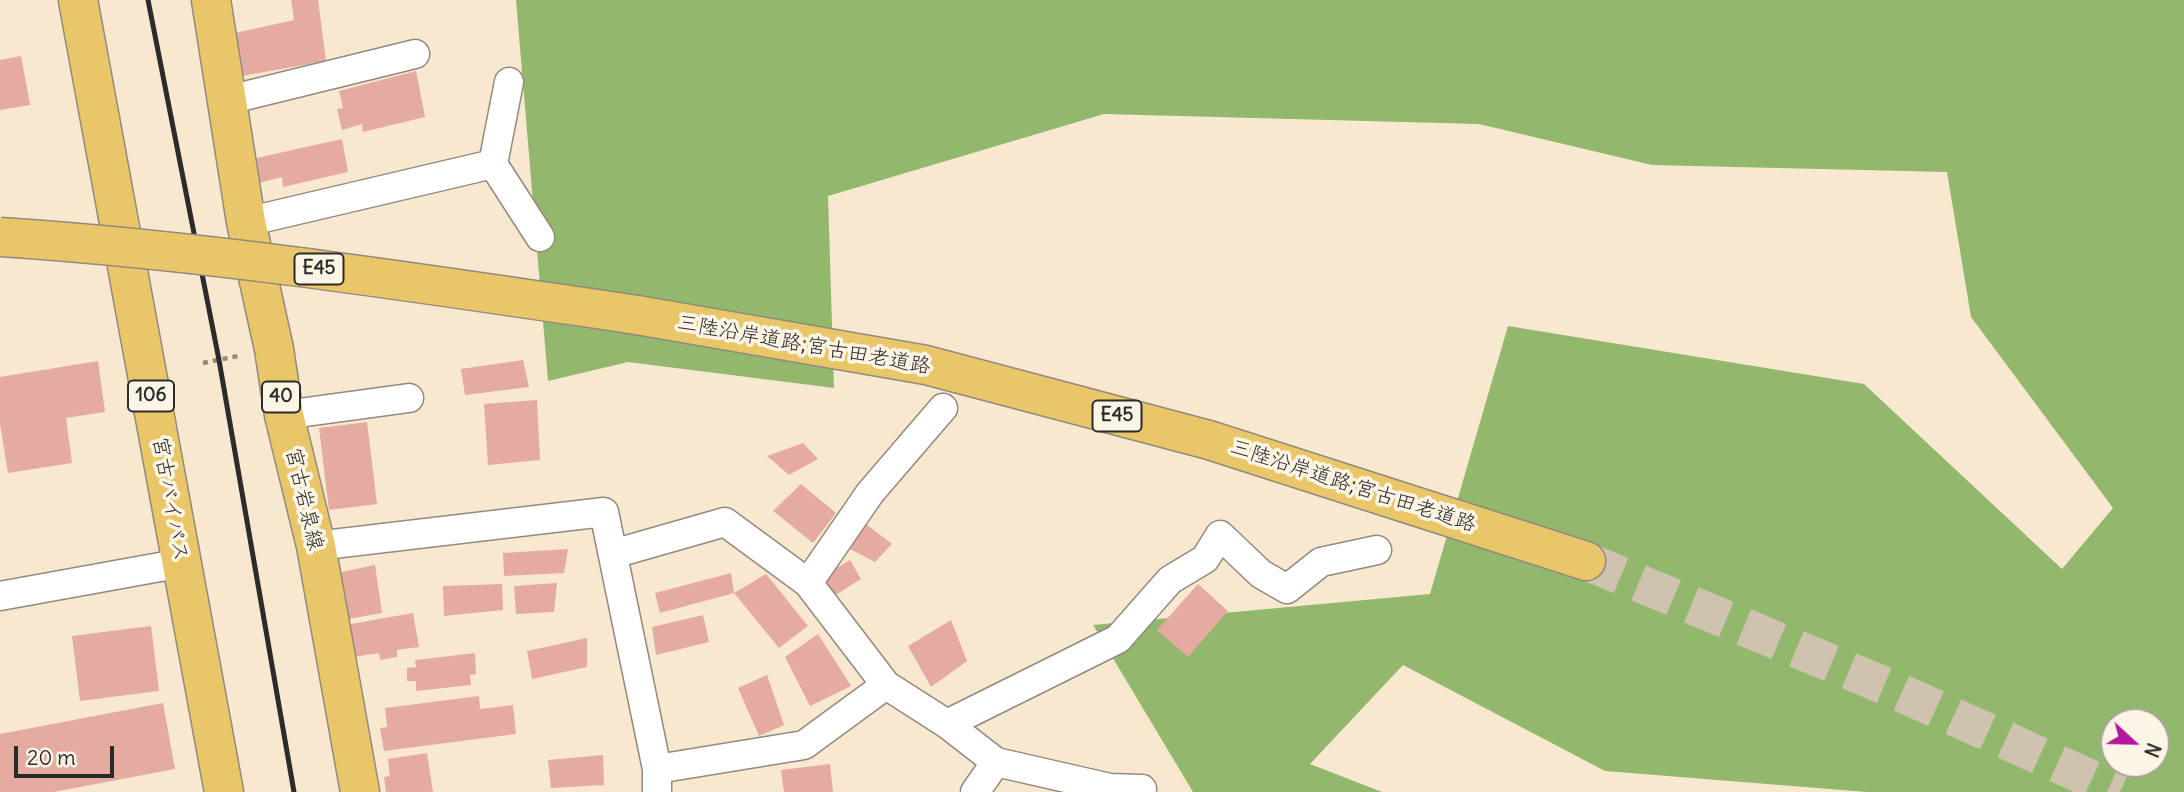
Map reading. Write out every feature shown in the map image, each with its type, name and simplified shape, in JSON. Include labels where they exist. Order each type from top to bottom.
[{"type":"main road","name":"宮古バイパス","points":[[78,0],[224,792]]},
{"type":"main road","name":"宮古岩泉線","points":[[211,0],[246,222],[274,349],[284,415],[316,545],[360,792]]},
{"type":"main road","name":"三陸沿岸道路;宮古田老道路","points":[[0,237],[109,244],[375,276],[637,315],[926,365],[1209,440],[1586,561]]},
{"type":"street","points":[[228,100],[415,54]]},
{"type":"street","points":[[509,82],[494,164],[540,237]]},
{"type":"street","points":[[246,222],[494,164]]},
{"type":"street","points":[[284,415],[409,398]]},
{"type":"street","points":[[808,583],[870,493],[943,408]]},
{"type":"street","points":[[316,545],[604,512],[657,780],[804,746],[886,685]]},
{"type":"street","points":[[613,554],[725,522],[808,583],[886,685],[947,724],[996,762],[1110,788],[1142,789],[1142,792]]},
{"type":"street","points":[[947,724],[1118,639],[1170,580],[1205,559],[1220,535],[1261,574],[1287,589],[1321,562],[1377,550]]},
{"type":"street","points":[[0,596],[181,563]]},
{"type":"street","points":[[975,792],[996,762]]},
{"type":"green space","points":[[516,0],[2184,0],[2184,792],[1867,792],[1605,771],[1403,665],[1310,764],[1382,792],[1193,792],[1093,625],[1430,594],[1508,326],[1864,384],[2062,569],[2113,508],[1971,317],[1947,172],[1652,165],[1479,124],[1104,114],[828,196],[834,388],[628,362],[548,381]]},
{"type":"building","points":[[291,0],[318,0],[326,61],[242,76],[235,33],[294,20]]},
{"type":"building","points":[[21,56],[30,105],[0,110],[0,60]]},
{"type":"building","points":[[416,71],[425,117],[363,132],[362,124],[342,130],[337,109],[343,108],[339,91]]},
{"type":"building","points":[[342,139],[348,172],[283,187],[282,177],[255,184],[252,159]]},
{"type":"building","points":[[523,360],[529,387],[465,395],[461,369]]},
{"type":"building","points":[[98,361],[105,412],[66,418],[72,463],[8,473],[0,424],[0,377]]},
{"type":"building","points":[[537,400],[540,460],[488,465],[484,404]]},
{"type":"building","points":[[367,422],[377,504],[329,510],[319,428]]},
{"type":"building","points":[[803,443],[818,459],[789,475],[767,456]]},
{"type":"building","points":[[801,484],[836,513],[813,543],[773,511]]},
{"type":"building","points":[[866,524],[892,544],[875,562],[848,548]]},
{"type":"building","points":[[568,549],[564,573],[504,576],[503,553]]},
{"type":"building","points":[[850,560],[861,579],[834,596],[822,577]]},
{"type":"building","points":[[375,565],[382,613],[338,621],[341,572]]},
{"type":"building","points":[[731,573],[734,593],[660,613],[655,593]]},
{"type":"building","points":[[766,574],[808,626],[779,648],[734,593]]},
{"type":"building","points":[[557,583],[554,612],[516,614],[514,586]]},
{"type":"building","points":[[502,584],[503,610],[444,616],[443,586]]},
{"type":"building","points":[[1198,584],[1228,611],[1188,657],[1157,630]]},
{"type":"building","points":[[413,613],[419,647],[397,650],[397,657],[380,660],[379,653],[354,657],[340,626]]},
{"type":"building","points":[[703,615],[709,642],[656,655],[652,627]]},
{"type":"building","points":[[951,620],[967,661],[931,687],[908,646]]},
{"type":"building","points":[[151,626],[159,691],[80,701],[72,636]]},
{"type":"building","points":[[818,634],[851,686],[810,706],[785,657]]},
{"type":"building","points":[[587,638],[587,667],[532,679],[527,651]]},
{"type":"building","points":[[475,653],[476,674],[470,675],[471,685],[416,691],[416,681],[407,681],[407,668],[416,667],[415,660]]},
{"type":"building","points":[[767,675],[784,725],[759,736],[738,688]]},
{"type":"building","points":[[479,696],[480,709],[513,705],[516,734],[384,751],[380,728],[387,727],[385,708]]},
{"type":"building","points":[[163,703],[175,769],[53,792],[0,792],[0,734]]},
{"type":"building","points":[[427,753],[433,792],[386,792],[384,777],[390,776],[388,759]]},
{"type":"building","points":[[603,755],[604,785],[551,788],[548,760]]},
{"type":"building","points":[[830,764],[833,792],[784,792],[781,770]]},
{"type":"tunnel","points":[[1586,561],[1888,687],[2120,792]]},
{"type":"railway","points":[[148,0],[219,360],[294,792]]}]
